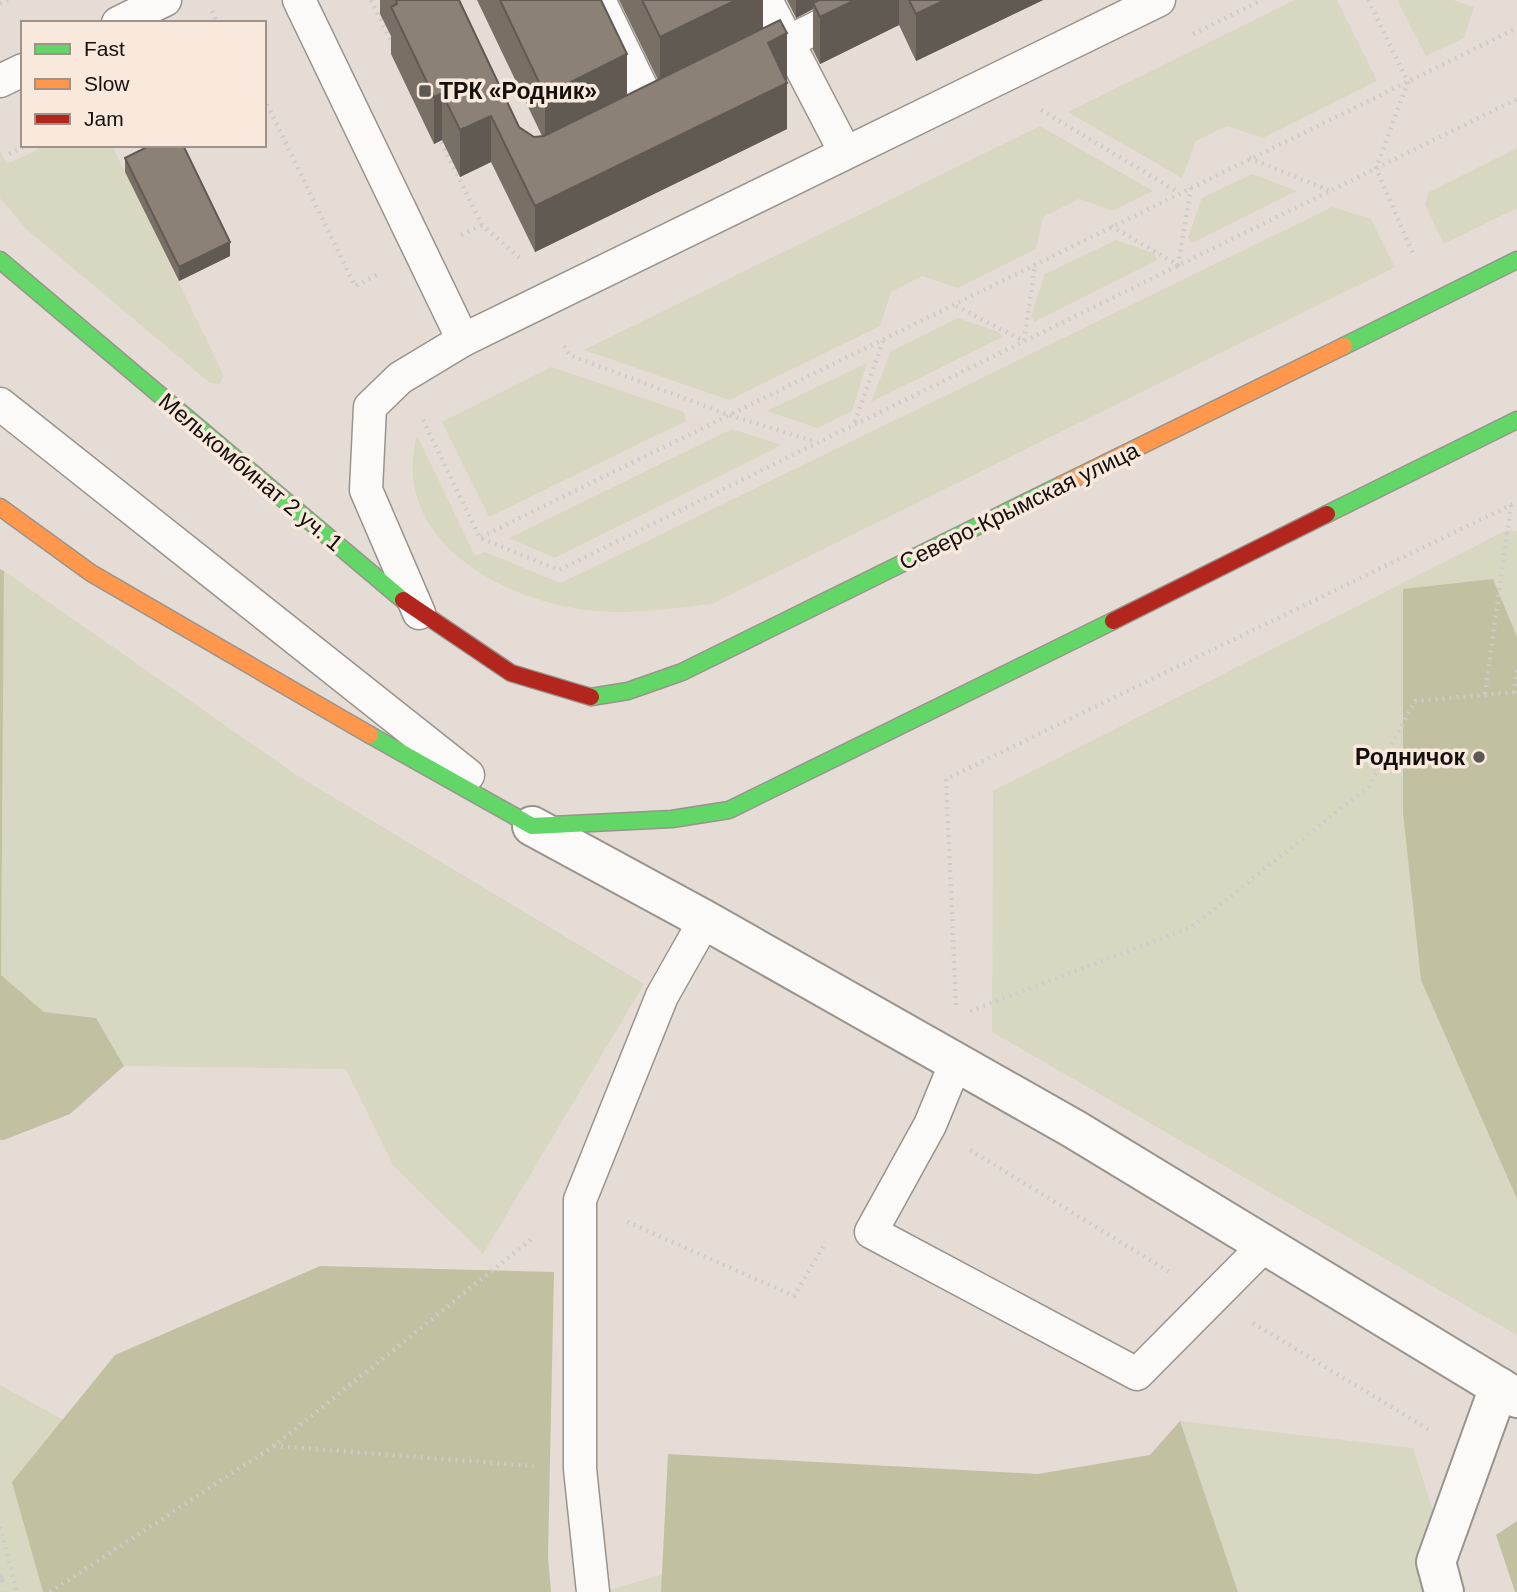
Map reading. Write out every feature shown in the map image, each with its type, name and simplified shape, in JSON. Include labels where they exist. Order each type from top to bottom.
[{"type":"street","name":"Мелькомбинат 2 уч. 1","points":[[0,260],[420,614],[510,673]]},
{"type":"street","name":"Северо-Крымская улица","points":[[510,673],[589,697],[628,691],[682,671],[1517,260]]},
{"type":"street","points":[[532,826],[672,819],[729,810],[1517,420]]},
{"type":"street","points":[[0,507],[91,573],[234,658],[1074,1129],[1508,1392],[1436,1562],[1444,1592]]},
{"type":"lane","points":[[122,21],[165,0]]},
{"type":"lane","points":[[299,0],[463,340]]},
{"type":"lane","points":[[599,0],[652,107]]},
{"type":"lane","points":[[766,0],[845,152]]},
{"type":"lane","points":[[725,72],[873,0]]},
{"type":"lane","points":[[420,614],[366,490],[370,407],[400,378],[463,340],[1159,0]]},
{"type":"lane","points":[[0,81],[21,71]]},
{"type":"lane","points":[[0,404],[532,826]]},
{"type":"lane","points":[[593,1592],[580,1469],[580,1200],[662,996],[705,920]]},
{"type":"lane","points":[[956,1062],[930,1125],[871,1232],[1137,1374],[1265,1245]]},
{"type":"path","points":[[0,4],[8,0]]},
{"type":"path","points":[[371,0],[396,50]]},
{"type":"path","points":[[1368,0],[1408,82],[1376,168],[1416,261]]},
{"type":"path","points":[[480,537],[1517,28]]},
{"type":"path","points":[[420,415],[480,537],[559,570],[1517,99]]},
{"type":"path","points":[[1041,110],[1178,193]]},
{"type":"path","points":[[433,125],[482,225],[526,263]]},
{"type":"path","points":[[9,154],[23,147]]},
{"type":"path","points":[[1249,158],[1331,192]]},
{"type":"path","points":[[1178,265],[1191,187]]},
{"type":"path","points":[[1111,226],[1178,265]]},
{"type":"path","points":[[1024,341],[1035,265]]},
{"type":"path","points":[[955,305],[1024,341]]},
{"type":"path","points":[[854,424],[883,340]]},
{"type":"path","points":[[564,346],[569,355],[729,415],[817,443]]},
{"type":"path","points":[[1485,694],[1514,503]]},
{"type":"path","points":[[956,1016],[946,779],[1514,503]]},
{"type":"path","points":[[969,1012],[1192,927],[1369,786],[1415,701],[1516,692],[1517,670]]},
{"type":"path","points":[[50,1592],[274,1446],[580,1200],[794,1296],[829,1238]]},
{"type":"path","points":[[274,1446],[580,1469]]},
{"type":"path","points":[[0,1527],[17,1592]]},
{"type":"green space","points":[[1295,0],[1337,0],[1377,81],[1263,138],[1227,126],[1196,141],[1182,178],[1068,112]]},
{"type":"green space","points":[[1397,0],[1453,0],[1474,7],[1464,38],[1426,56]]},
{"type":"green space","points":[[1040,126],[1153,191],[1113,211],[1079,199],[1043,217],[1036,249],[958,288],[922,276],[891,292],[880,326],[729,400],[584,350]]},
{"type":"green space","points":[[43,147],[113,147],[224,376],[220,384],[210,383],[26,229],[0,198],[0,152],[7,164]]},
{"type":"green space","points":[[1517,148],[1517,208],[1444,244],[1425,205],[1429,192]]},
{"type":"green space","points":[[1252,174],[1297,191],[1192,243],[1188,237],[1202,198]]},
{"type":"green space","points":[[1332,207],[1371,219],[1395,267],[712,604],[612,612],[578,609],[546,602],[513,590],[456,555],[434,531],[419,503],[413,471],[417,435],[475,556],[485,552],[561,583]]},
{"type":"green space","points":[[1116,240],[1154,253],[1157,260],[1034,322],[1031,316],[1045,274]]},
{"type":"green space","points":[[958,318],[999,332],[1002,337],[871,402],[891,351]]},
{"type":"green space","points":[[867,363],[852,411],[817,428],[767,411]]},
{"type":"green space","points":[[551,367],[684,412],[686,421],[489,517],[442,422]]},
{"type":"green space","points":[[732,429],[782,445],[555,558],[509,538]]},
{"type":"green space","points":[[1507,530],[1517,531],[1517,1335],[992,1032],[993,791]]},
{"type":"green space","points":[[0,569],[4,571],[1,975],[44,1012],[96,1018],[124,1066],[70,1114],[4,1140],[0,1140]]},
{"type":"green space","points":[[4,571],[298,776],[644,984],[483,1254],[393,1165],[346,1069],[124,1066],[96,1018],[44,1012],[1,975]]},
{"type":"green space","points":[[1493,579],[1517,637],[1517,1199],[1421,980],[1403,813],[1403,589]]},
{"type":"green space","points":[[320,1266],[554,1272],[548,1557],[551,1592],[43,1592],[12,1482],[115,1355]]},
{"type":"green space","points":[[0,1385],[375,1592],[0,1592]]},
{"type":"green space","points":[[1180,1421],[1413,1448],[1459,1592],[601,1592],[965,1488],[1150,1455]]},
{"type":"green space","points":[[1180,1421],[1238,1592],[661,1592],[668,1454],[1038,1474],[1150,1455]]},
{"type":"green space","points":[[1517,1521],[1517,1592],[1515,1592],[1496,1535]]},
{"type":"building","points":[[396,0],[459,0],[519,127],[534,137],[544,136],[780,20],[787,33],[768,43],[787,83],[535,206],[491,116],[460,130],[442,93],[434,97],[391,7],[397,4]]},
{"type":"building","points":[[500,0],[601,0],[627,54],[545,95]]},
{"type":"building","points":[[642,0],[736,0],[660,37]]},
{"type":"building","points":[[819,0],[855,0],[820,17],[813,3]]},
{"type":"building","points":[[909,0],[945,0],[916,14]]},
{"type":"building","points":[[147,147],[184,147],[230,242],[179,267],[125,158]]},
{"type":"railway","points":[[0,1574],[5,1592]]},
{"type":"traffic: fast","points":[[0,260],[403,600]]},
{"type":"traffic: fast","points":[[1344,346],[1517,260]]},
{"type":"traffic: fast","points":[[1327,514],[1517,420]]},
{"type":"traffic: fast","points":[[591,697],[628,691],[682,672],[1061,485]]},
{"type":"traffic: fast","points":[[370,735],[532,826],[672,819],[729,810],[1113,621]]},
{"type":"traffic: slow","points":[[1061,485],[1344,346]]},
{"type":"traffic: slow","points":[[0,507],[91,573],[370,735]]},
{"type":"traffic: jam","points":[[1113,621],[1327,514]]},
{"type":"traffic: jam","points":[[403,600],[511,673],[591,697]]},
{"type":"place","name":"ТРК «Родник»","points":[[425,91]]},
{"type":"place","name":"Родничок","points":[[1479,757]]}]
